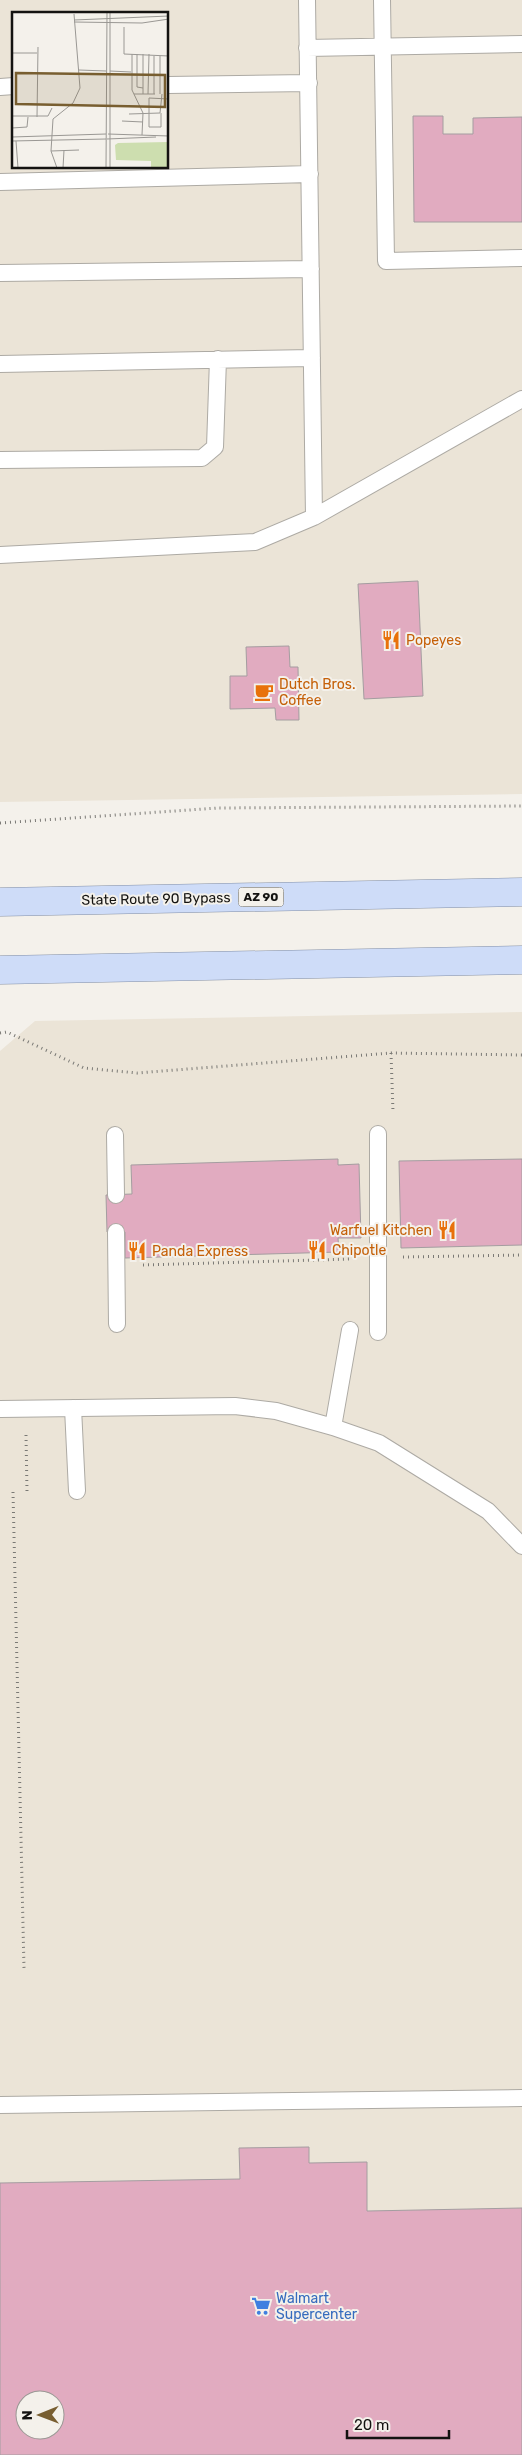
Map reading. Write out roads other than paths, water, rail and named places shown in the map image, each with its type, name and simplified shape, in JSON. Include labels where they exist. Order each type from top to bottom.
[{"type":"highway","name":"State Route 90 Bypass","points":[[0,902],[522,892]]},
{"type":"highway","points":[[0,970],[522,960]]},
{"type":"lane","points":[[307,0],[314,517]]},
{"type":"lane","points":[[382,0],[381,46],[386,261],[522,258]]},
{"type":"lane","points":[[307,48],[522,44]]},
{"type":"lane","points":[[169,84],[308,83]]},
{"type":"lane","points":[[0,182],[310,174]]},
{"type":"lane","points":[[0,273],[311,269]]},
{"type":"lane","points":[[0,364],[312,358]]},
{"type":"lane","points":[[0,460],[202,458],[216,446],[218,359]]},
{"type":"lane","points":[[0,555],[255,542],[314,517],[522,399]]},
{"type":"lane","points":[[378,1134],[378,1332]]},
{"type":"lane","points":[[116,1135],[116,1195]]},
{"type":"lane","points":[[116,1232],[117,1324]]},
{"type":"lane","points":[[333,1427],[350,1330]]},
{"type":"lane","points":[[0,1409],[26,1407],[235,1406],[276,1411],[333,1427],[379,1443],[488,1511],[522,1546]]},
{"type":"lane","points":[[73,1408],[77,1491]]},
{"type":"lane","points":[[0,2105],[522,2098]]},
{"type":"place","name":"Popeyes","points":[[391,640]]},
{"type":"place","name":"Dutch Bros. Coffee","points":[[264,692]]},
{"type":"place","name":"Warfuel Kitchen","points":[[447,1230]]},
{"type":"place","name":"Chipotle","points":[[317,1250]]},
{"type":"place","name":"Panda Express","points":[[137,1251]]},
{"type":"place","name":"Walmart Supercenter","points":[[261,2306]]}]
